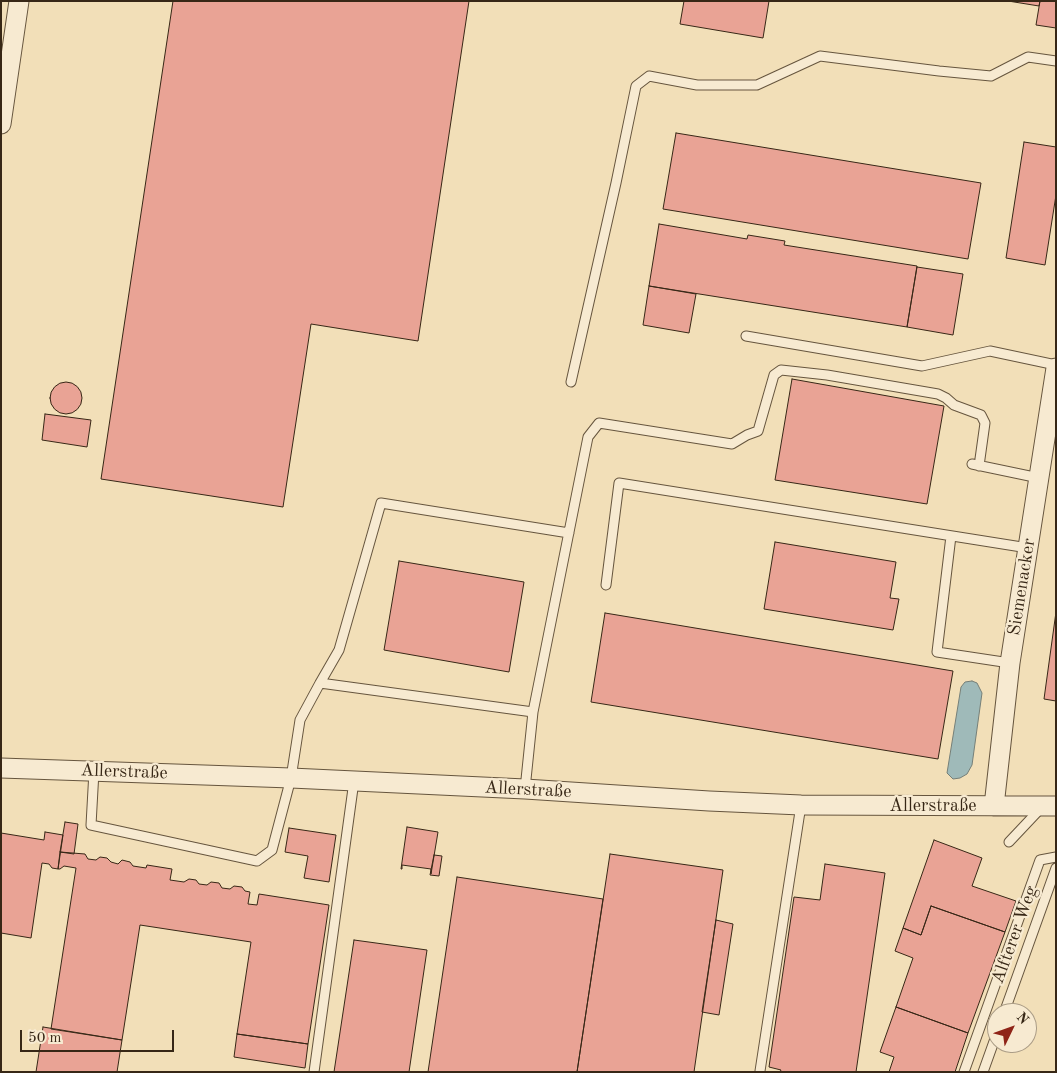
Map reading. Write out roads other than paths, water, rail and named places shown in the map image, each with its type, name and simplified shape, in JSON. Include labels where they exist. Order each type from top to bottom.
[{"type":"street","points":[[1,124],[19,1]]},
{"type":"street","name":"Siemenacker","points":[[994,806],[1010,663],[1056,366]]},
{"type":"street","name":"Allerstraße","points":[[1,768],[291,778],[801,805],[1049,807]]},
{"type":"lane","points":[[571,382],[636,86],[649,76],[697,85],[757,85],[820,56],[991,76],[1028,57],[1056,61]]},
{"type":"lane","points":[[746,336],[922,366],[990,351],[1056,366]]},
{"type":"lane","points":[[525,789],[533,712],[588,437],[598,423],[732,444],[758,430],[774,375],[781,370],[827,375],[938,394],[954,405],[981,415],[985,423],[976,465],[1039,478]]},
{"type":"lane","points":[[606,585],[619,483],[1028,548]]},
{"type":"lane","points":[[94,771],[91,825],[257,861],[272,850],[291,778],[300,720],[339,650],[381,503],[569,532]]},
{"type":"lane","points":[[951,536],[937,652],[1010,663]]},
{"type":"lane","points":[[320,683],[533,712]]},
{"type":"lane","points":[[314,1072],[354,781]]},
{"type":"lane","points":[[760,1071],[801,805]]},
{"type":"lane","points":[[1010,842],[1049,807]]},
{"type":"lane","points":[[964,1072],[1040,860],[1056,856]]},
{"type":"lane","name":"Alfterer Weg","points":[[1008,1003],[1056,868]]},
{"type":"lane","points":[[983,1072],[990,1053]]},
{"type":"water","points":[[972,681],[977,683],[982,693],[972,765],[967,774],[953,779],[947,773],[961,687],[965,682]]}]
